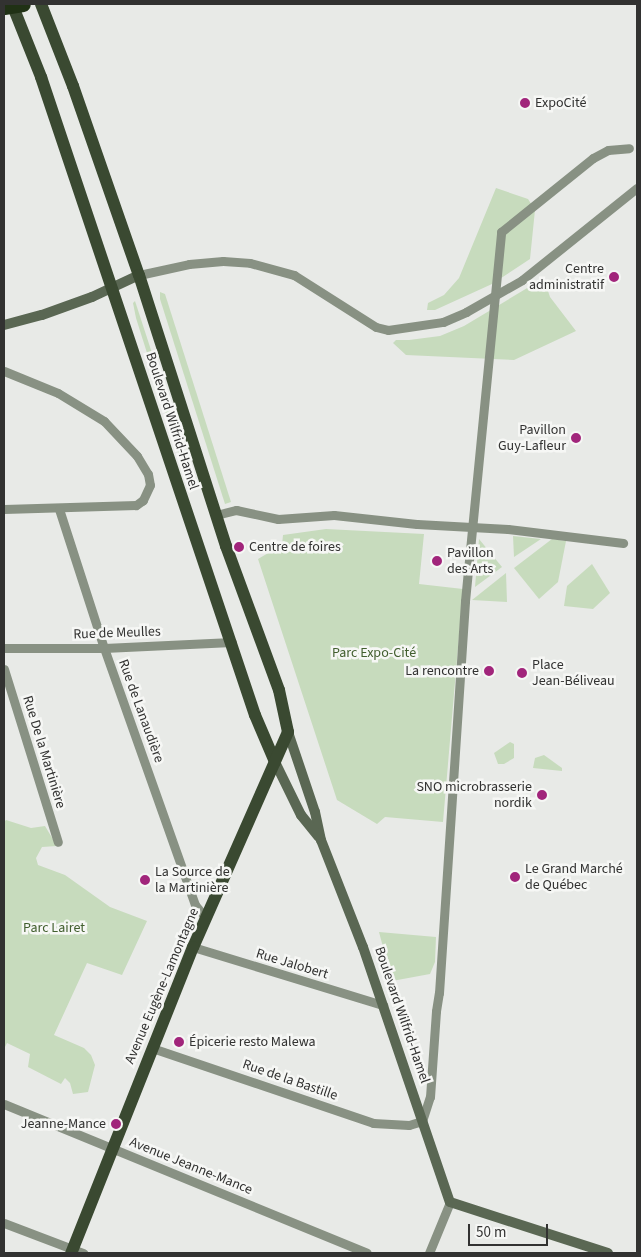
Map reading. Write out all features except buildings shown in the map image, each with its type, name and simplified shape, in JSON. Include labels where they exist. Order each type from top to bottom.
[{"type":"highway","points":[[4,7],[23,4]]},
{"type":"main road","name":"Boulevard Wilfrid-Hamel","points":[[12,4],[42,78],[255,715],[275,762]]},
{"type":"main road","name":"Boulevard Wilfrid-Hamel","points":[[41,4],[73,86],[139,275],[216,515],[279,690],[288,732]]},
{"type":"main road","name":"Avenue Eugène-Lamontagne","points":[[76,1252],[113,1148],[193,947],[288,732]]},
{"type":"street","points":[[422,1121],[430,1097],[439,993],[448,827],[465,601],[501,232],[593,158],[608,150],[629,148]]},
{"type":"street","points":[[4,325],[42,315],[139,275],[189,264],[223,261],[271,268],[294,275],[376,327],[388,330],[443,322],[494,297],[526,277],[637,188]]},
{"type":"street","points":[[4,371],[58,393],[104,421],[137,456],[148,474],[150,486],[147,493],[136,505],[59,509],[4,509]]},
{"type":"street","name":"Rue de Lanaudière","points":[[59,509],[104,648],[195,906],[206,918]]},
{"type":"street","points":[[216,515],[236,510],[278,519],[334,515],[623,543]]},
{"type":"street","name":"Rue de Meulles","points":[[4,648],[104,648],[232,642]]},
{"type":"street","name":"Rue De la Martinière","points":[[4,669],[58,842]]},
{"type":"street","name":"Boulevard Wilfrid-Hamel","points":[[288,732],[315,812],[321,840],[342,890],[383,1005],[450,1202]]},
{"type":"street","name":"Boulevard Wilfrid-Hamel","points":[[275,762],[301,815],[321,840]]},
{"type":"street","name":"Rue Jalobert","points":[[193,947],[383,1005]]},
{"type":"street","name":"Rue de la Bastille","points":[[152,1048],[373,1123],[409,1125],[422,1121]]},
{"type":"street","name":"Avenue Jeanne-Mance","points":[[4,1104],[367,1253]]},
{"type":"street","points":[[429,1253],[450,1202],[606,1253]]},
{"type":"street","points":[[4,1223],[76,1252]]},
{"type":"green space","points":[[496,188],[528,199],[535,210],[530,259],[492,284],[435,310],[427,310],[428,303],[444,295],[459,278]]},
{"type":"green space","points":[[539,281],[546,285],[550,297],[576,331],[514,360],[406,355],[393,343],[396,340],[440,336],[464,326]]},
{"type":"green space","points":[[160,292],[165,294],[231,502],[225,504],[160,299]]},
{"type":"green space","points":[[135,301],[196,488],[190,490],[136,318],[133,303]]},
{"type":"green space","name":"Parc Expo-Cité","points":[[326,529],[424,534],[419,584],[463,589],[443,822],[385,817],[377,824],[337,800],[258,559],[282,545],[283,535]]},
{"type":"green space","points":[[513,536],[541,539],[514,557]]},
{"type":"green space","points":[[479,539],[502,567],[475,587]]},
{"type":"green space","points":[[552,539],[566,541],[558,582],[539,599],[514,568]]},
{"type":"green space","points":[[592,564],[610,593],[593,609],[564,606],[567,586]]},
{"type":"green space","points":[[506,573],[507,602],[472,600]]},
{"type":"green space","points":[[510,742],[514,744],[514,758],[504,764],[498,764],[494,753]]},
{"type":"green space","points":[[544,755],[562,768],[562,771],[533,768],[535,758]]},
{"type":"green space","name":"Parc Lairet","points":[[6,820],[31,828],[45,826],[57,846],[42,847],[36,858],[38,865],[65,875],[110,907],[147,921],[122,975],[87,963],[54,1035],[84,1048],[91,1055],[95,1065],[88,1092],[73,1094],[70,1083],[65,1078],[61,1084],[28,1067],[30,1054],[7,1043],[4,1049],[4,822]]},
{"type":"green space","points":[[379,932],[436,937],[435,962],[430,974],[392,981]]},
{"type":"place","name":"ExpoCité","points":[[525,103]]},
{"type":"place","name":"Centre administratif","points":[[614,277]]},
{"type":"place","name":"Pavillon Guy-Lafleur","points":[[576,438]]},
{"type":"place","name":"Centre de foires","points":[[239,547]]},
{"type":"place","name":"Pavillon des Arts","points":[[437,561]]},
{"type":"place","name":"La rencontre","points":[[489,671]]},
{"type":"place","name":"Place Jean-Béliveau","points":[[522,673]]},
{"type":"place","name":"SNO microbrasserie nordik","points":[[542,795]]},
{"type":"place","name":"Le Grand Marché de Québec","points":[[515,877]]},
{"type":"place","name":"La Source de la Martinière","points":[[145,880]]},
{"type":"place","name":"Épicerie resto Malewa","points":[[179,1042]]},
{"type":"place","name":"Jeanne-Mance","points":[[116,1124]]}]
